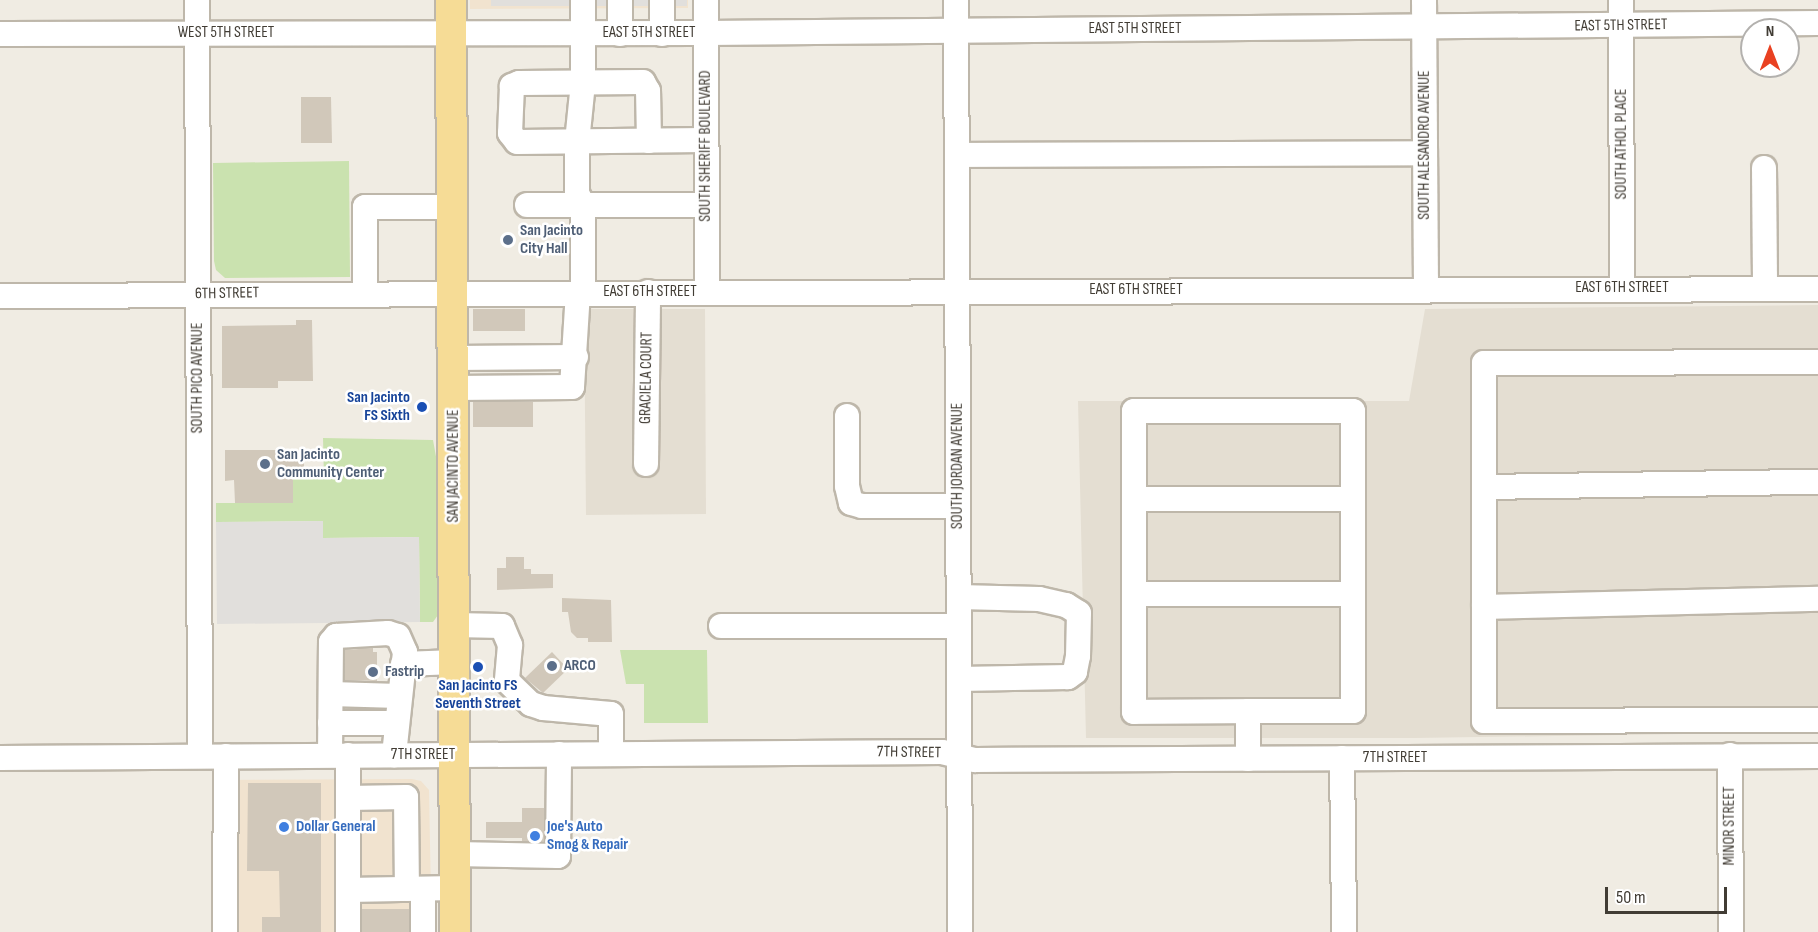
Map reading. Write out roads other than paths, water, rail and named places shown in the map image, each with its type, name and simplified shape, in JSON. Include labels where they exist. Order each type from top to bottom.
[{"type":"main road","name":"SAN JACINTO AVENUE","points":[[451,0],[455,932]]},
{"type":"street","name":"SOUTH PICO AVENUE","points":[[197,0],[200,756]]},
{"type":"street","points":[[454,388],[572,387],[580,292],[583,205],[578,193],[577,142],[583,83],[583,0]]},
{"type":"street","points":[[620,0],[620,33]]},
{"type":"street","points":[[662,0],[662,33]]},
{"type":"street","name":"SOUTH SHERIFF BOULEVARD","points":[[706,0],[707,291]]},
{"type":"street","name":"SOUTH JORDAN AVENUE","points":[[956,0],[960,932]]},
{"type":"street","name":"SOUTH ALESANDRO AVENUE","points":[[1424,0],[1426,289]]},
{"type":"street","name":"SOUTH ATHOL PLACE","points":[[1621,0],[1622,288]]},
{"type":"street","name":"EAST 5TH STREET","points":[[451,34],[1621,26],[1818,22]]},
{"type":"street","name":"WEST 5TH STREET","points":[[0,34],[451,34]]},
{"type":"street","points":[[649,141],[646,84],[519,83],[511,89],[510,133],[514,141],[577,142],[649,141],[705,140]]},
{"type":"street","points":[[957,155],[1425,153]]},
{"type":"street","points":[[1764,168],[1765,289]]},
{"type":"street","points":[[527,205],[707,205]]},
{"type":"street","points":[[365,293],[365,207],[453,207]]},
{"type":"street","name":"EAST 6TH STREET","points":[[454,292],[1818,289]]},
{"type":"street","name":"GRACIELA COURT","points":[[646,464],[648,291]]},
{"type":"street","name":"6TH STREET","points":[[0,296],[454,292]]},
{"type":"street","points":[[454,358],[576,357]]},
{"type":"street","points":[[1818,362],[1484,363],[1484,721],[1818,720]]},
{"type":"street","points":[[1134,411],[1353,411],[1353,499],[1353,711],[1134,711],[1134,411]]},
{"type":"street","points":[[847,416],[847,486],[851,503],[862,506],[958,506]]},
{"type":"street","points":[[1484,487],[1818,482]]},
{"type":"street","points":[[1134,499],[1353,499]]},
{"type":"street","points":[[1134,594],[1353,594]]},
{"type":"street","points":[[959,597],[1039,599],[1066,605],[1079,613],[1078,656],[1075,672],[1068,677],[959,678]]},
{"type":"street","points":[[1484,607],[1818,599]]},
{"type":"street","points":[[455,625],[502,626],[510,645],[507,681],[531,704],[543,708],[611,714],[612,754]]},
{"type":"street","points":[[721,626],[959,626]]},
{"type":"street","points":[[348,932],[348,798],[330,723],[331,642],[336,636],[388,633],[398,636],[405,652],[394,755]]},
{"type":"street","points":[[403,664],[455,662]]},
{"type":"street","points":[[331,694],[399,696]]},
{"type":"street","points":[[1248,711],[1248,759]]},
{"type":"street","points":[[1660,722],[1661,756]]},
{"type":"street","points":[[330,723],[397,723]]},
{"type":"street","name":"7TH STREET","points":[[0,758],[942,752],[975,760],[1818,756]]},
{"type":"street","points":[[455,854],[558,856],[559,754]]},
{"type":"street","points":[[225,932],[226,756]]},
{"type":"street","name":"MINOR STREET","points":[[1730,756],[1731,932]]},
{"type":"street","points":[[1342,758],[1344,932]]},
{"type":"street","points":[[348,798],[406,796],[415,889],[423,932]]},
{"type":"street","points":[[348,890],[455,888]]},
{"type":"place","name":"San Jacinto City Hall","points":[[508,240]]},
{"type":"place","name":"San Jacinto FS Sixth","points":[[422,407]]},
{"type":"place","name":"San Jacinto Community Center","points":[[265,464]]},
{"type":"place","name":"ARCO","points":[[552,666]]},
{"type":"place","name":"San Jacinto FS Seventh Street","points":[[478,667]]},
{"type":"place","name":"Fastrip","points":[[373,672]]},
{"type":"place","name":"Dollar General","points":[[284,827]]},
{"type":"place","name":"Joe's Auto Smog & Repair","points":[[535,836]]}]
